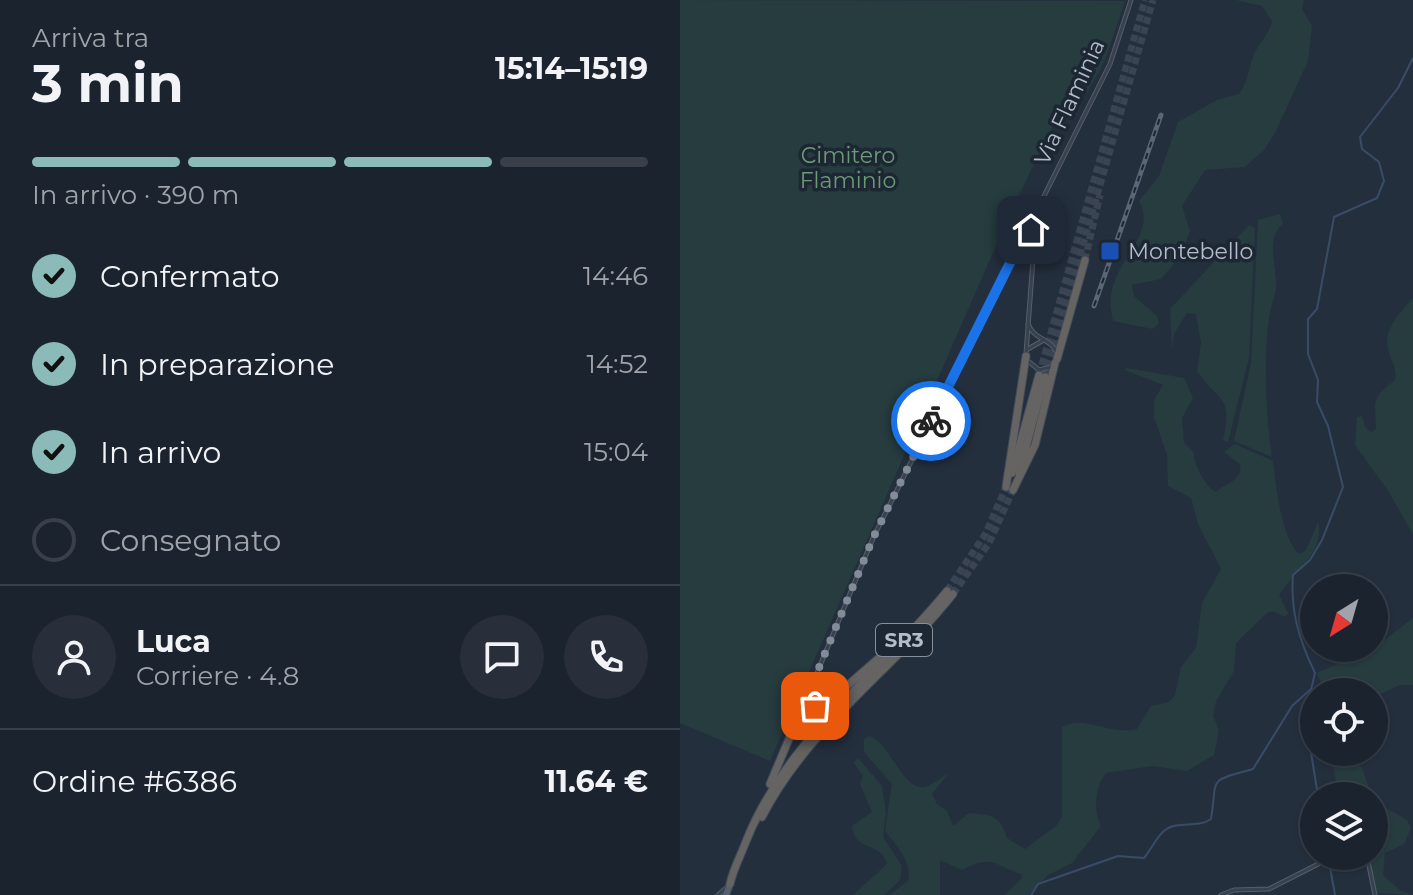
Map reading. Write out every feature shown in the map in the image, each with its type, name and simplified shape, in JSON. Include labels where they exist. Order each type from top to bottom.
[{"type":"highway","points":[[1009,488],[1035,445],[1085,260]]},
{"type":"highway","points":[[1009,488],[1026,356]]},
{"type":"highway","points":[[1009,488],[1042,376]]},
{"type":"highway","name":"SR3","points":[[950,593],[820,731],[791,767],[768,805],[730,884],[761,807],[805,740],[950,593]]},
{"type":"highway","points":[[808,694],[815,706],[824,706],[904,640]]},
{"type":"highway","points":[[761,807],[808,694]]},
{"type":"main road","name":"SR3","points":[[726,895],[730,884]]},
{"type":"street","name":"Via Flaminia","points":[[808,694],[874,536],[1110,64],[1131,0]]},
{"type":"street","points":[[1030,249],[1032,219]]},
{"type":"street","points":[[1023,238],[1033,259],[1028,324],[1026,356],[1039,370],[1056,361],[1055,348],[1033,335],[1028,324]]},
{"type":"street","points":[[1012,259],[1030,249]]},
{"type":"street","points":[[1026,356],[1032,344],[1046,341]]},
{"type":"street","points":[[1221,895],[1237,890],[1269,889],[1306,870]]},
{"type":"street","points":[[1370,870],[1375,895]]},
{"type":"street","points":[[718,895],[730,884]]},
{"type":"green space","name":"Cimitero Flaminio","points":[[680,0],[1125,1],[1105,60],[1087,93],[1073,85],[1014,205],[770,761],[680,723]]},
{"type":"green space","points":[[1236,0],[1304,0],[1302,9],[1312,26],[1308,61],[1264,150],[1245,167],[1205,170],[1182,206],[1190,231],[1182,254],[1161,279],[1132,285],[1134,296],[1157,316],[1159,323],[1153,329],[1113,321],[1110,302],[1112,288],[1141,233],[1143,212],[1139,201],[1159,176],[1178,122],[1217,100],[1239,94],[1255,52],[1271,26],[1272,21],[1262,6]]},
{"type":"green space","points":[[1280,214],[1283,224],[1274,237],[1276,289],[1266,352],[1272,457],[1234,441],[1251,363],[1258,220]]},
{"type":"green space","points":[[1249,225],[1255,228],[1249,358],[1228,442],[1223,440],[1225,407],[1197,371],[1201,343],[1196,314],[1187,313],[1174,334],[1172,349],[1170,309]]},
{"type":"green space","points":[[1413,298],[1413,534],[1389,492],[1355,445],[1357,417],[1362,416],[1365,427],[1371,432],[1376,429],[1376,400],[1395,380],[1388,335],[1394,321]]},
{"type":"green space","points":[[1125,370],[1184,378],[1193,398],[1182,418],[1184,442],[1194,453],[1198,469],[1212,489],[1216,492],[1239,474],[1240,464],[1224,452],[1235,444],[1273,461],[1284,524],[1299,554],[1306,550],[1318,522],[1319,533],[1313,552],[1279,595],[1288,613],[1285,617],[1272,611],[1267,613],[1236,643],[1234,671],[1216,701],[1213,716],[1219,730],[1214,755],[1187,771],[1153,766],[1106,773],[1096,799],[1101,826],[1072,863],[1048,875],[1028,895],[1004,895],[1022,878],[1021,874],[987,862],[962,870],[940,860],[940,895],[889,895],[908,881],[908,867],[885,831],[892,784],[864,752],[864,739],[869,736],[877,740],[903,774],[917,786],[928,786],[948,774],[932,794],[937,804],[947,811],[953,826],[969,813],[989,816],[998,821],[1007,838],[1025,849],[1057,825],[1062,817],[1062,727],[1079,723],[1117,730],[1137,729],[1151,706],[1169,702],[1175,695],[1181,667],[1196,648],[1202,603],[1221,569],[1198,524],[1191,498],[1168,486],[1167,455],[1154,417],[1154,400],[1163,385]]},
{"type":"green space","points":[[1413,618],[1413,685],[1400,685],[1388,691],[1388,678],[1319,678],[1317,673],[1342,662],[1388,662],[1388,637]]},
{"type":"green space","points":[[858,758],[882,786],[886,812],[883,837],[902,866],[900,880],[884,895],[853,895],[887,864],[879,852],[857,840],[854,834],[852,826],[872,812],[860,784],[863,776],[854,763]]},
{"type":"green space","points":[[1333,766],[1360,766],[1367,782],[1336,782]]},
{"type":"green space","points":[[1388,809],[1407,820],[1411,828],[1404,844],[1388,852]]},
{"type":"green space","points":[[1371,870],[1383,870],[1383,875],[1401,891],[1413,895],[1375,893]]},
{"type":"waterway","points":[[1316,782],[1305,715],[1315,673],[1297,626],[1293,575],[1310,560],[1322,540],[1343,487],[1328,426],[1317,402],[1318,380],[1308,354],[1308,319],[1317,309],[1334,217],[1377,198],[1384,181],[1379,162],[1362,149],[1360,137],[1398,88],[1413,58]]},
{"type":"waterway","points":[[1031,895],[1038,884],[1118,856],[1144,858],[1159,836],[1170,827],[1200,824],[1211,819],[1217,783],[1228,776],[1253,769],[1292,706],[1300,699]]},
{"type":"waterway","points":[[1331,870],[1335,895]]},
{"type":"tunnel","points":[[1039,375],[1145,0]]},
{"type":"tunnel","points":[[1045,377],[1153,0]]},
{"type":"tunnel","points":[[1085,260],[1100,195]]},
{"type":"tunnel","points":[[947,591],[986,533],[1006,487]]},
{"type":"tunnel","points":[[953,594],[989,543],[1013,490]]},
{"type":"railway","points":[[1094,306],[1161,115]]},
{"type":"way so far","points":[[815,706],[808,694],[874,536],[931,421]]},
{"type":"place","name":"Montebello","points":[[1110,251]]},
{"type":"route","points":[[931,421],[1012,259],[1020,252],[1029,251],[1033,259],[1031,230]]}]
